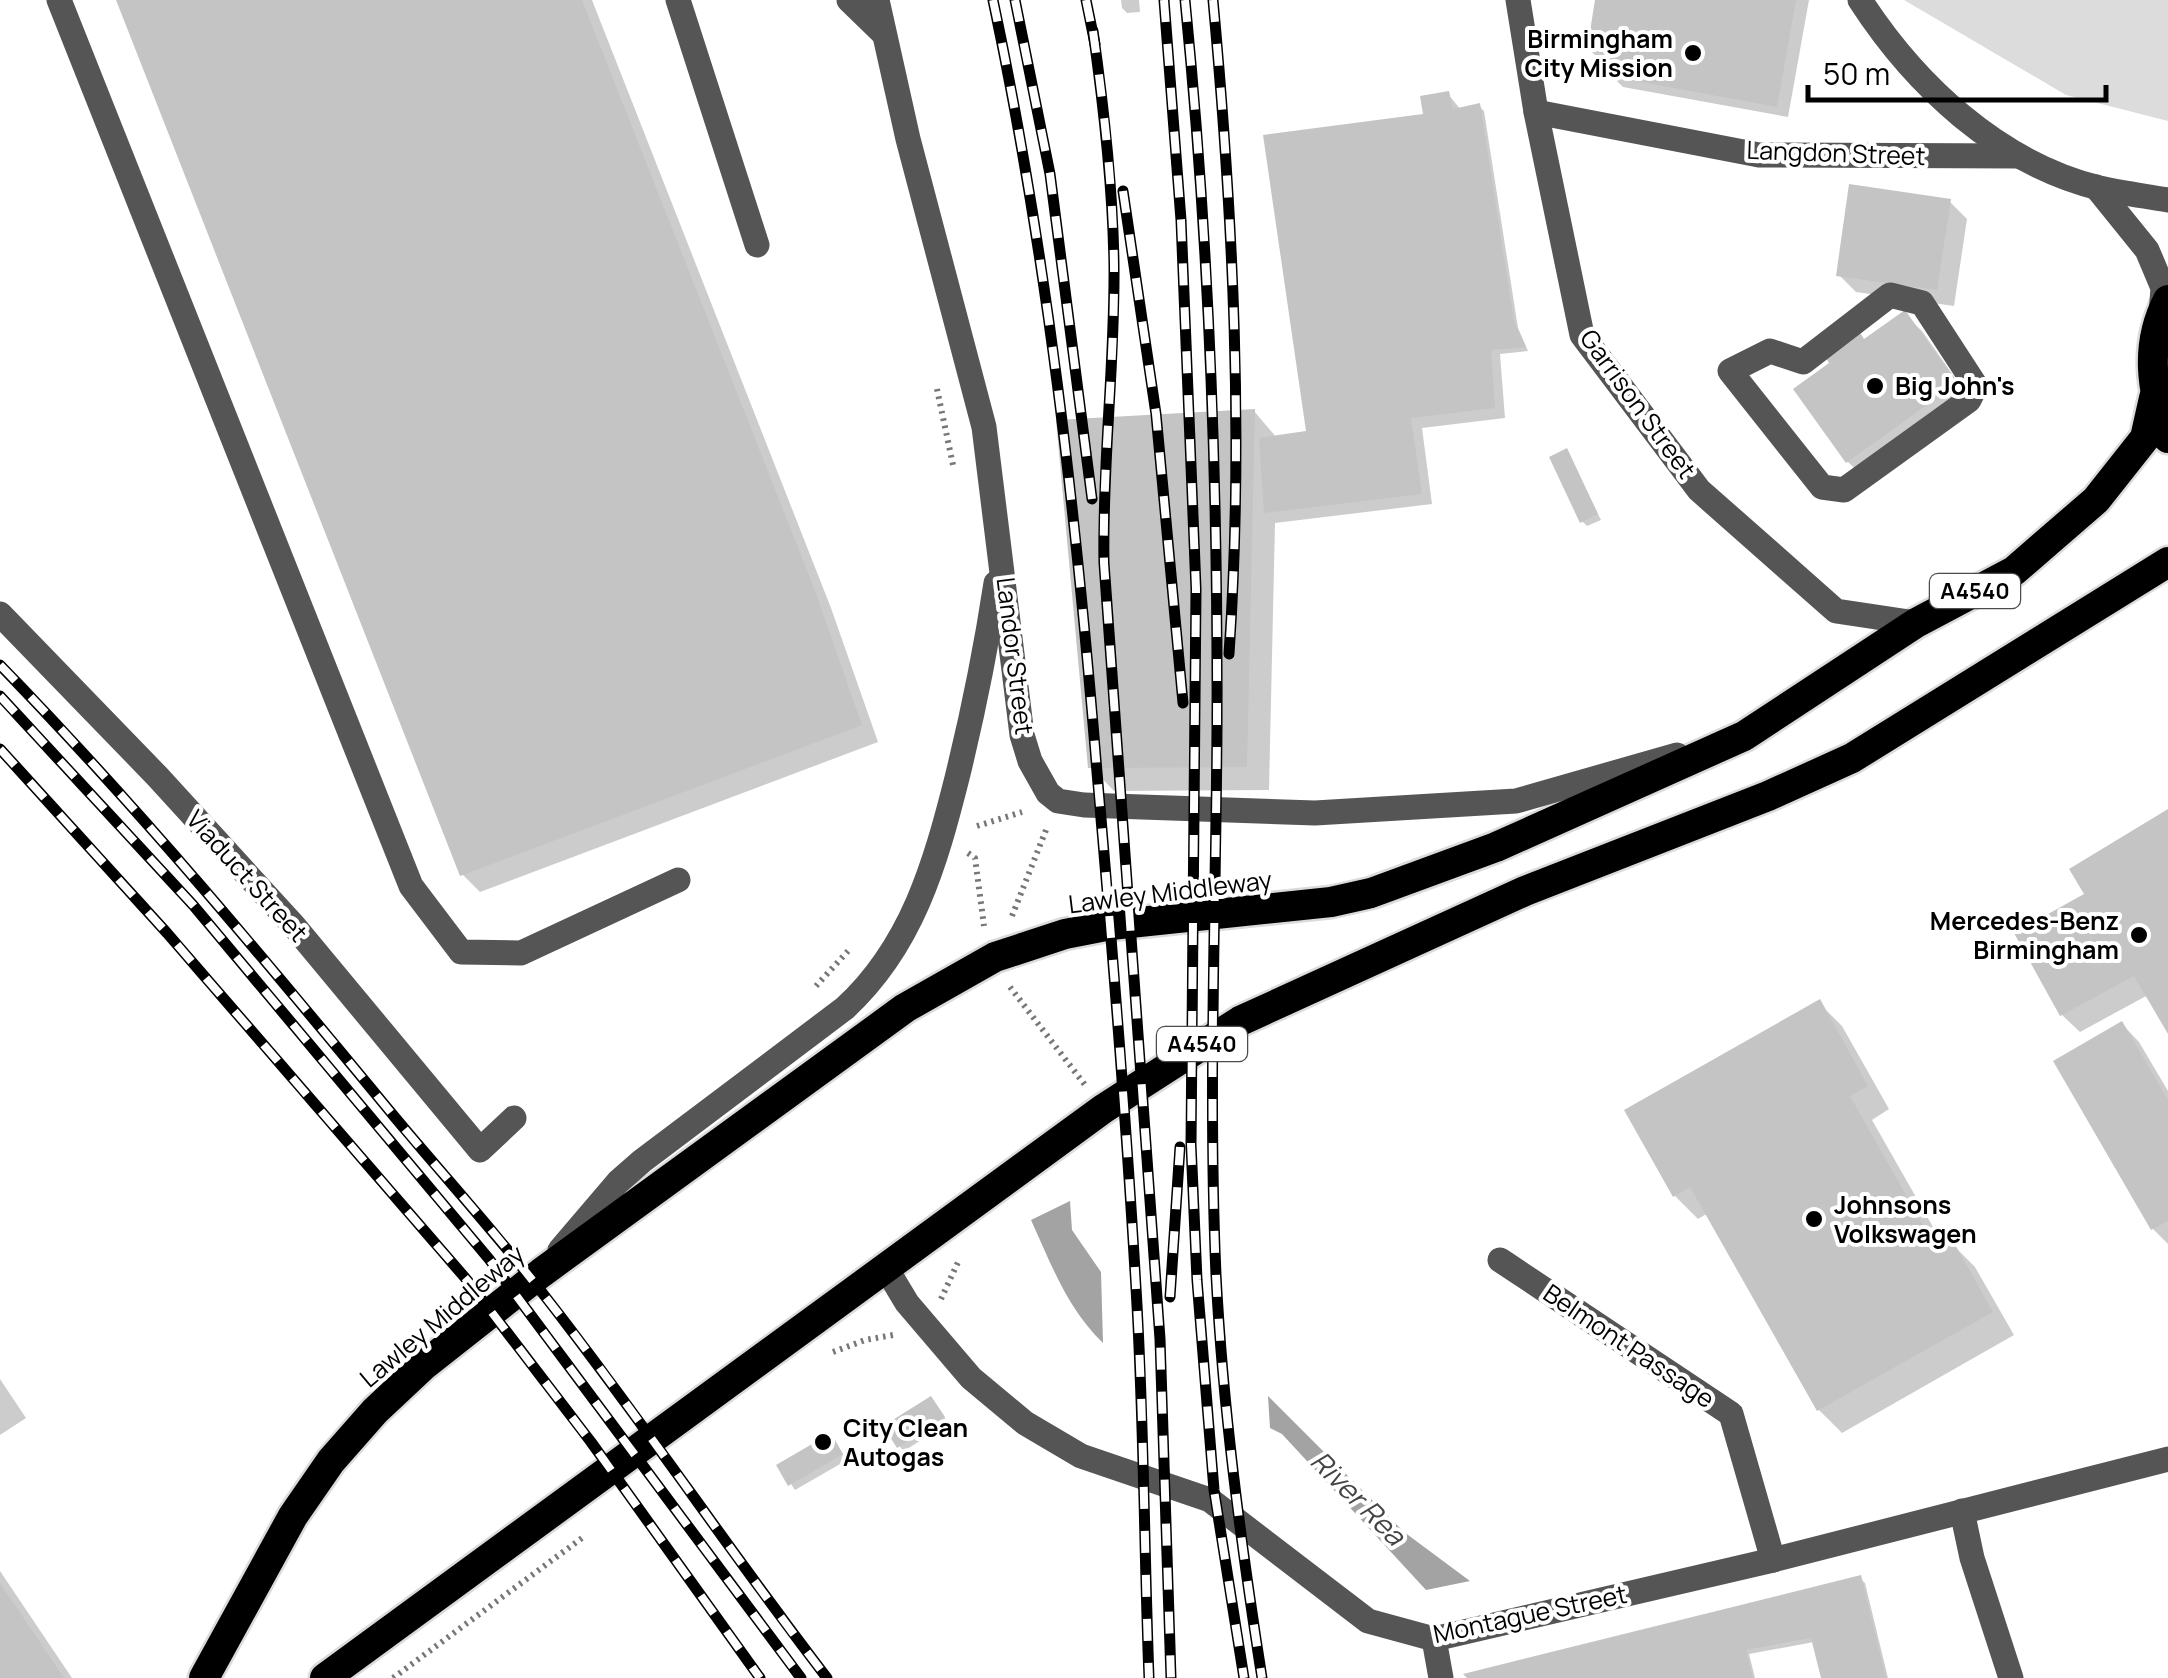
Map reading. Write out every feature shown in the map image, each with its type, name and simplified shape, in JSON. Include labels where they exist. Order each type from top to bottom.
[{"type":"highway","name":"A4540","points":[[2164,307],[2152,356],[2154,398],[2168,438]]},
{"type":"highway","name":"Lawley Middleway","points":[[204,1678],[293,1516],[331,1461],[375,1410],[423,1366],[541,1273],[905,1008],[995,957],[1065,934],[1110,925],[1295,907],[1371,893],[1496,847],[1744,736],[1916,623],[2014,571],[2096,500],[2145,438],[2154,398]]},
{"type":"highway","name":"A4540","points":[[325,1678],[1142,1080],[1240,1020],[1525,891],[1768,796],[1852,758],[2168,562]]},
{"type":"street","points":[[59,0],[411,886],[461,952],[521,952],[678,880]]},
{"type":"street","points":[[678,0],[757,245]]},
{"type":"street","points":[[849,0],[884,34]]},
{"type":"street","name":"Landor Street","points":[[877,0],[908,139],[984,427],[1022,735],[1040,782],[1058,802]]},
{"type":"street","name":"Garrison Street","points":[[1518,0],[1536,112],[1582,336],[1699,490],[1836,611],[1916,623]]},
{"type":"street","points":[[1860,0],[1911,70],[1941,100],[2019,156],[2096,187],[2168,200]]},
{"type":"street","name":"Langdon Street","points":[[1536,112],[1759,155],[2019,156]]},
{"type":"street","points":[[2096,187],[2147,250],[2163,288],[2164,307]]},
{"type":"street","points":[[1890,296],[1922,303],[1976,386],[1969,400],[1844,490],[1822,487],[1730,371],[1770,351],[1803,362],[1890,296]]},
{"type":"street","points":[[541,1273],[618,1182],[825,1025],[871,984],[900,943],[925,892],[942,837],[981,684],[1001,547]]},
{"type":"street","name":"Viaduct Street","points":[[0,614],[294,926],[480,1150],[514,1118]]},
{"type":"street","points":[[1058,802],[1315,814],[1516,801],[1744,736]]},
{"type":"street","name":"Belmont Passage","points":[[1500,1260],[1731,1414],[1773,1560]]},
{"type":"street","name":"Montague Street","points":[[886,1268],[928,1328],[971,1378],[1025,1423],[1082,1456],[1210,1500],[1368,1621],[1434,1639],[1773,1560],[2168,1458]]},
{"type":"street","points":[[1962,1511],[1972,1558],[2011,1678]]},
{"type":"street","points":[[1434,1639],[1442,1678]]},
{"type":"path","points":[[934,374],[956,480]]},
{"type":"path","points":[[942,837],[1058,802]]},
{"type":"path","points":[[995,957],[1058,802]]},
{"type":"path","points":[[942,837],[975,858],[984,930],[995,957]]},
{"type":"path","points":[[821,1357],[865,1340],[928,1328]]},
{"type":"path","points":[[393,1678],[585,1536]]},
{"type":"shaded area","points":[[1904,0],[2168,0],[2168,121],[2066,95]]},
{"type":"water","points":[[1070,1201],[1072,1230],[1101,1272],[1103,1343],[1070,1301],[1031,1220]]},
{"type":"water","name":"River Rea","points":[[1268,1396],[1404,1532],[1470,1581],[1426,1590],[1282,1434],[1270,1428]]},
{"type":"building","points":[[116,0],[582,0],[814,588],[862,725],[460,876]]},
{"type":"building","name":"Birmingham City Mission","points":[[1595,0],[1796,0],[1777,107],[1609,76],[1612,55],[1587,50]]},
{"type":"building","points":[[1449,91],[1453,109],[1480,103],[1514,321],[1526,347],[1491,350],[1495,408],[1411,418],[1422,494],[1264,513],[1259,438],[1306,431],[1263,135],[1423,114],[1420,96]]},
{"type":"building","points":[[1849,184],[1951,199],[1937,290],[1836,276]]},
{"type":"building","name":"Big John's","points":[[1905,310],[1957,383],[1846,463],[1793,389],[1829,363],[1825,356],[1859,331],[1864,339]]},
{"type":"building","points":[[1255,409],[1247,767],[1088,768],[1056,420]]},
{"type":"building","points":[[1567,448],[1598,514],[1580,523],[1549,457]]},
{"type":"building","points":[[2168,809],[2168,1034],[2134,976],[2060,1016],[2014,933],[2084,894],[2069,869]]},
{"type":"building","name":"Johnsons Volkswagen","points":[[1820,999],[1868,1086],[1850,1096],[1937,1250],[1953,1241],[1993,1312],[1817,1411],[1690,1187],[1673,1197],[1624,1110]]},
{"type":"building","points":[[2122,1021],[2168,1100],[2168,1221],[2151,1230],[2053,1061]]},
{"type":"building","points":[[931,1396],[945,1417],[897,1448],[883,1426]]},
{"type":"building","points":[[831,1433],[843,1454],[788,1486],[776,1465]]},
{"type":"building","points":[[1861,1575],[1886,1678],[1821,1678],[1811,1638],[1746,1650],[1753,1678],[1467,1678],[1463,1674]]},
{"type":"building","points":[[0,1583],[60,1672],[64,1678],[0,1678]]},
{"type":"railway","points":[[993,0],[1044,288],[1089,675],[1136,1288],[1149,1678]]},
{"type":"railway","points":[[1015,0],[1050,174],[1092,499]]},
{"type":"railway","points":[[1086,0],[1095,44]]},
{"type":"railway","points":[[1164,0],[1181,220],[1196,589],[1191,1144],[1197,1280],[1214,1490],[1244,1678]]},
{"type":"railway","points":[[1185,0],[1206,272],[1214,453],[1216,1275],[1234,1477],[1262,1678]]},
{"type":"railway","points":[[1213,0],[1226,163],[1236,408],[1229,654]]},
{"type":"railway","points":[[1093,31],[1107,148],[1114,266],[1104,563],[1160,1339],[1171,1678]]},
{"type":"railway","points":[[1123,191],[1156,414],[1183,703]]},
{"type":"railway","points":[[0,665],[201,886],[526,1272],[827,1678]]},
{"type":"railway","points":[[0,696],[193,905],[489,1259],[801,1678]]},
{"type":"railway","points":[[0,749],[167,933],[467,1280],[591,1442],[760,1678]]},
{"type":"railway","points":[[1170,1297],[1180,1147]]},
{"type":"place","name":"Birmingham City Mission","points":[[1693,53]]},
{"type":"place","name":"Big John's","points":[[1875,386]]},
{"type":"place","name":"Mercedes-Benz Birmingham","points":[[2139,935]]},
{"type":"place","name":"Johnsons Volkswagen","points":[[1814,1219]]},
{"type":"place","name":"City Clean Autogas","points":[[823,1442]]}]
